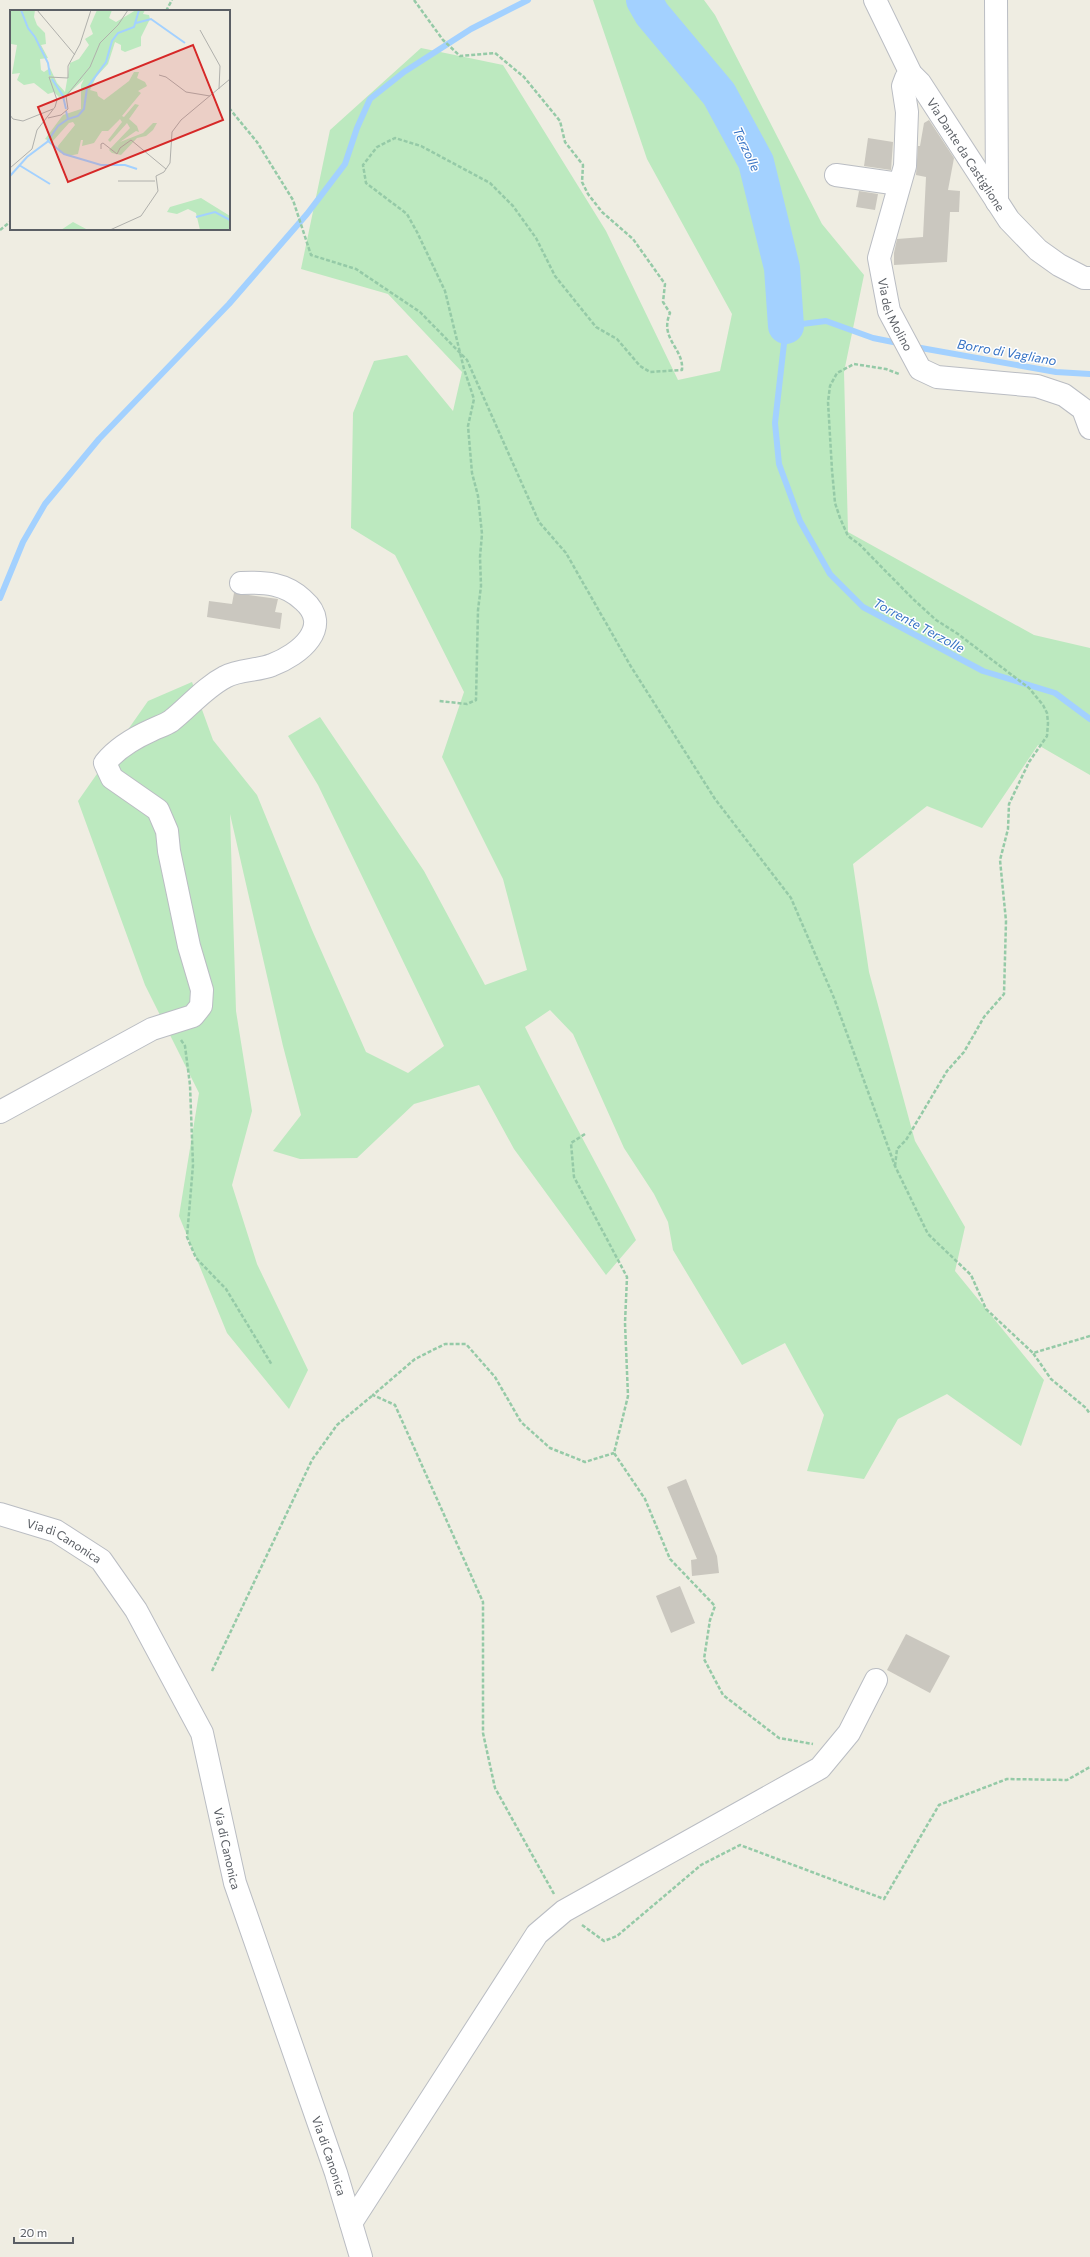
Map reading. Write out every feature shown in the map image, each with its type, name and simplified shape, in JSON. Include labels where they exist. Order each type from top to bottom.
[{"type":"street","name":"Via Dante da Castiglione","points":[[875,0],[911,74],[920,83],[1009,220],[1038,250],[1059,265],[1084,278],[1090,278]]},
{"type":"street","points":[[996,0],[997,202]]},
{"type":"street","name":"Via del Molino","points":[[911,74],[906,78],[903,86],[907,112],[905,166],[879,258],[889,311],[920,368]]},
{"type":"street","points":[[836,175],[899,184]]},
{"type":"street","points":[[920,368],[937,377],[1037,386],[1064,395],[1083,409],[1090,428]]},
{"type":"street","points":[[0,1112],[152,1029],[193,1016],[201,1006],[202,990],[189,946],[169,851],[167,831],[158,810],[112,778],[105,763],[113,753],[136,737],[170,722],[197,696],[225,676],[249,669],[271,666],[308,643],[315,630],[316,617],[306,602],[295,592],[265,582],[241,583]]},
{"type":"street","name":"Via di Canonica","points":[[0,1514],[56,1531],[101,1560],[136,1610],[202,1733],[235,1883],[334,2165],[361,2257]]},
{"type":"street","points":[[351,2223],[537,1934],[564,1911],[820,1768],[849,1733],[876,1680]]},
{"type":"path","points":[[167,10],[172,0]]},
{"type":"path","points":[[414,0],[443,40],[460,56],[496,53],[524,77],[556,115],[560,121],[565,142],[583,165],[582,182],[588,194],[602,212],[633,239],[665,284],[663,302],[670,313],[665,324],[671,344],[683,360],[682,370],[650,372],[640,366],[617,339],[596,327],[555,276],[536,238],[513,206],[490,183],[421,146],[395,138],[377,147],[363,165],[366,183],[407,214],[445,291],[464,369],[474,399],[468,426],[472,473],[478,496],[482,534],[480,557],[481,586],[478,610],[476,700],[467,704],[439,701]]},
{"type":"path","points":[[230,109],[257,142],[293,200],[311,254],[356,269],[420,312],[467,360],[539,522],[566,553],[630,665],[715,799],[791,898],[834,998],[895,1166],[928,1234],[971,1275],[986,1309],[1033,1353],[1051,1378],[1086,1408],[1090,1414]]},
{"type":"path","points":[[0,230],[10,222]]},
{"type":"path","points":[[895,1166],[897,1149],[906,1140],[947,1071],[964,1052],[984,1018],[1004,994],[1006,920],[1000,860],[1008,829],[1009,804],[1029,762],[1046,736],[1048,723],[1047,713],[1043,705],[1029,688],[958,634],[936,620],[913,599],[859,544],[848,536],[840,518],[835,503],[832,470],[828,402],[830,386],[837,373],[854,364],[870,365],[907,375],[916,373],[920,368]]},
{"type":"path","points":[[170,1024],[185,1046],[190,1084],[193,1165],[187,1237],[196,1258],[226,1289],[272,1365]]},
{"type":"path","points":[[585,1134],[571,1143],[574,1178],[627,1277],[626,1323],[628,1396],[614,1453],[645,1499],[670,1559],[715,1606],[710,1620],[704,1659],[723,1695],[779,1738],[837,1748]]},
{"type":"path","points":[[1033,1353],[1090,1336]]},
{"type":"path","points":[[212,1671],[312,1460],[336,1424],[415,1359],[445,1344],[466,1344],[495,1377],[521,1422],[550,1448],[585,1462],[614,1453]]},
{"type":"path","points":[[373,1395],[395,1405],[483,1602],[483,1733],[495,1788],[564,1911],[599,1938],[609,1940],[617,1936],[701,1865],[740,1845],[884,1899],[939,1805],[1007,1779],[1067,1780],[1090,1767]]},
{"type":"green space","points":[[593,0],[704,0],[715,15],[822,224],[864,275],[844,372],[848,532],[1034,635],[1090,648],[1090,775],[1038,745],[982,828],[927,806],[853,864],[869,972],[915,1141],[965,1227],[955,1271],[1044,1380],[1021,1446],[947,1394],[898,1419],[864,1479],[807,1471],[824,1415],[785,1343],[742,1365],[673,1250],[668,1222],[654,1194],[624,1148],[573,1034],[550,1010],[525,1027],[636,1240],[606,1275],[514,1149],[479,1085],[414,1104],[357,1158],[300,1159],[273,1151],[301,1115],[283,1046],[230,814],[236,1011],[252,1111],[232,1185],[257,1264],[308,1370],[289,1409],[227,1333],[179,1216],[199,1093],[145,985],[78,801],[148,701],[192,682],[213,740],[257,795],[312,930],[366,1052],[408,1073],[444,1046],[318,785],[288,736],[320,717],[424,871],[485,985],[527,970],[503,879],[442,757],[464,692],[395,555],[351,528],[353,413],[374,361],[407,355],[453,411],[462,372],[388,294],[301,269],[330,130],[421,48],[503,65],[606,231],[678,380],[720,371],[732,314],[647,159]]},
{"type":"building","points":[[929,120],[954,158],[948,190],[960,191],[959,212],[950,212],[947,262],[894,265],[894,253],[897,239],[923,237],[926,177],[916,175],[918,146],[920,146],[924,123]]},
{"type":"building","points":[[868,138],[893,142],[891,170],[864,166]]},
{"type":"building","points":[[859,191],[878,194],[875,210],[856,207]]},
{"type":"building","points":[[234,593],[278,599],[275,612],[282,613],[280,629],[207,617],[209,601],[232,604]]},
{"type":"building","points":[[686,1479],[717,1556],[719,1573],[692,1576],[691,1560],[697,1559],[667,1487]]},
{"type":"building","points":[[680,1586],[695,1623],[671,1633],[656,1596]]},
{"type":"building","points":[[906,1634],[950,1656],[930,1693],[887,1670]]},
{"type":"waterway","points":[[0,598],[23,542],[45,504],[99,439],[229,304],[307,214],[345,164],[357,128],[370,99],[404,72],[471,29],[528,0]]},
{"type":"waterway","name":"Terzolle","points":[[644,0],[652,14],[719,94],[756,162],[782,268],[786,326]]},
{"type":"waterway","name":"Torrente Terzolle","points":[[898,343],[873,338],[826,321],[786,326],[775,423],[779,464],[800,521],[830,574],[863,607],[983,671],[1055,693],[1090,719]]},
{"type":"waterway","name":"Borro di Vagliano","points":[[921,348],[1056,372],[1090,374]]}]
